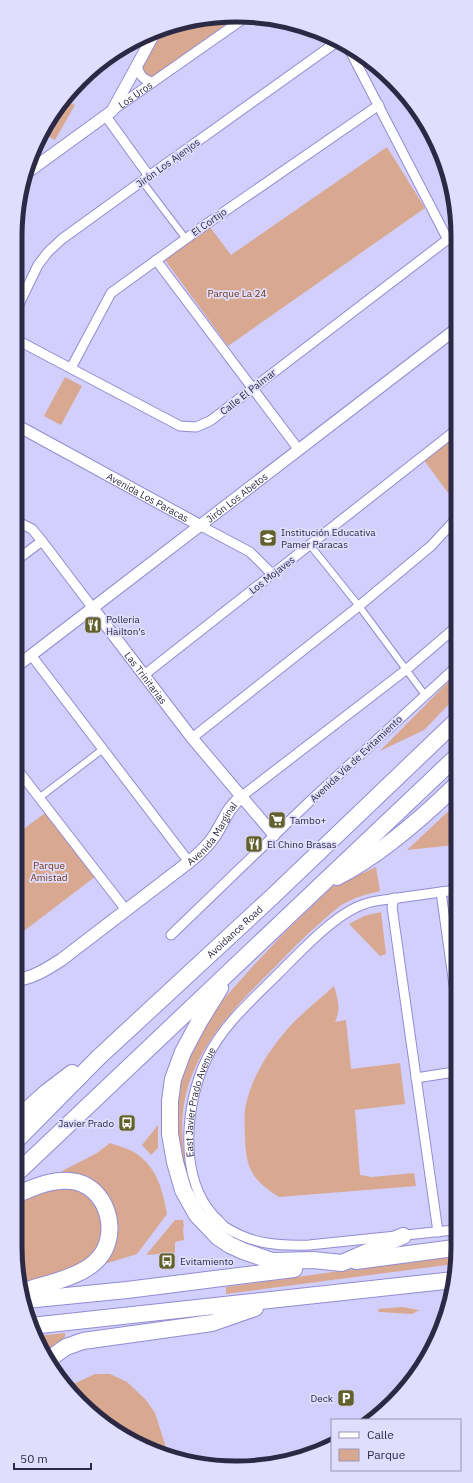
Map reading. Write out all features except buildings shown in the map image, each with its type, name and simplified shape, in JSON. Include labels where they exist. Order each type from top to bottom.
[{"type":"highway","name":"Avoidance Road","points":[[22,1135],[99,1056],[273,896],[451,726]]},
{"type":"highway","points":[[22,1168],[451,762]]},
{"type":"highway","points":[[319,886],[356,867],[381,850],[451,789]]},
{"type":"highway","points":[[232,968],[188,1041],[173,1079],[170,1101],[170,1134],[175,1162],[183,1190],[191,1207],[210,1230],[218,1237],[243,1251],[272,1261],[313,1260],[342,1263],[403,1236]]},
{"type":"highway","points":[[22,1115],[58,1083],[99,1056]]},
{"type":"highway","points":[[22,1192],[50,1182],[78,1182],[90,1189],[105,1205],[109,1220],[107,1245],[103,1254],[94,1264],[84,1270],[26,1290]]},
{"type":"highway","points":[[29,1300],[127,1290],[451,1248]]},
{"type":"highway","points":[[37,1325],[448,1281]]},
{"type":"highway","points":[[52,1356],[66,1347],[83,1341],[212,1323],[275,1300]]},
{"type":"main road","name":"Avenida Marginal","points":[[22,979],[30,977],[45,970],[61,960],[189,862],[211,841],[232,805],[242,796]]},
{"type":"street","name":"Los Uros","points":[[33,168],[239,22]]},
{"type":"street","points":[[150,40],[109,113],[146,178],[186,239]]},
{"type":"street","name":"Jirón Los Ajenjos","points":[[22,298],[38,265],[48,252],[62,240],[333,45]]},
{"type":"street","points":[[353,56],[448,240]]},
{"type":"street","points":[[137,65],[139,73],[143,78],[153,82]]},
{"type":"street","name":"El Cortijo","points":[[71,368],[111,293],[379,105]]},
{"type":"street","name":"Calle El Palmar","points":[[22,343],[180,426],[196,427],[210,421],[451,238]]},
{"type":"street","points":[[156,260],[299,450]]},
{"type":"street","name":"Jirón Los Abetos","points":[[22,662],[92,607],[201,526],[451,332]]},
{"type":"street","name":"Avenida Los Paracas","points":[[22,428],[250,552],[272,574]]},
{"type":"street","name":"Los Mojaves","points":[[144,676],[451,434]]},
{"type":"street","name":"Las Trinitarias","points":[[22,524],[32,529],[42,541],[192,738],[274,835]]},
{"type":"street","points":[[192,738],[359,606],[431,546],[451,524]]},
{"type":"street","points":[[22,556],[42,541]]},
{"type":"street","points":[[310,545],[359,606],[425,695]]},
{"type":"street","name":"Avenida Marginal","points":[[242,796],[407,669],[451,631]]},
{"type":"street","points":[[31,655],[189,862]]},
{"type":"street","name":"Avenida Vía de Evitamiento","points":[[171,935],[274,835],[451,672]]},
{"type":"street","points":[[39,798],[102,749]]},
{"type":"street","points":[[22,776],[126,910]]},
{"type":"street","name":"East Javier Prado Avenue","points":[[451,891],[394,898],[362,905],[342,916],[306,946],[228,1025],[216,1042],[206,1059],[199,1077],[190,1116],[189,1141],[190,1160],[195,1182],[199,1194],[206,1206],[224,1226],[246,1237],[266,1244],[286,1246],[451,1230]]},
{"type":"street","points":[[441,892],[451,964]]},
{"type":"street","points":[[394,898],[392,907],[438,1232]]},
{"type":"street","points":[[416,1078],[451,1072]]},
{"type":"green space","points":[[230,22],[153,76],[145,74],[142,66],[157,37],[195,26]]},
{"type":"green space","points":[[69,102],[75,105],[55,140],[47,136],[58,117]]},
{"type":"green space","name":"Parque La 24","points":[[387,147],[425,208],[228,346],[165,260],[210,227],[231,255]]},
{"type":"green space","points":[[65,377],[82,386],[61,425],[44,416]]},
{"type":"green space","points":[[451,438],[451,497],[423,459]]},
{"type":"green space","points":[[451,679],[451,702],[424,730],[380,751]]},
{"type":"green space","points":[[451,809],[451,845],[407,850]]},
{"type":"green space","name":"Parque Amistad","points":[[45,813],[96,876],[22,932],[22,830]]},
{"type":"green space","points":[[376,867],[380,891],[362,896],[338,907],[297,944],[239,1004],[222,1024],[207,1045],[195,1067],[187,1091],[183,1116],[183,1144],[186,1166],[192,1186],[199,1199],[195,1203],[187,1190],[173,1108],[189,1051],[220,1003],[284,933],[332,887]]},
{"type":"green space","points":[[381,912],[386,954],[380,956],[349,924],[364,916]]},
{"type":"green space","points":[[334,986],[338,1000],[337,1017],[335,1022],[346,1020],[351,1069],[400,1063],[405,1104],[355,1110],[360,1175],[372,1177],[414,1173],[416,1186],[279,1197],[262,1185],[252,1173],[249,1166],[245,1137],[245,1113],[247,1099],[260,1068],[278,1040],[296,1020]]},
{"type":"green space","points":[[158,1125],[158,1148],[151,1155],[142,1145]]},
{"type":"green space","points":[[110,1143],[134,1152],[150,1166],[161,1189],[167,1214],[137,1254],[101,1265],[114,1216],[63,1174],[62,1171],[97,1153]]},
{"type":"green space","points":[[61,1187],[81,1190],[100,1206],[104,1243],[80,1269],[25,1283],[22,1261],[22,1201],[48,1189]]},
{"type":"green space","points":[[175,1220],[183,1220],[184,1240],[175,1242],[175,1253],[146,1255]]},
{"type":"green space","points":[[451,1255],[450,1264],[226,1294],[226,1287]]},
{"type":"green space","points":[[402,1307],[419,1310],[412,1314],[379,1312],[378,1309]]},
{"type":"green space","points":[[65,1333],[65,1337],[49,1350],[41,1335]]},
{"type":"green space","points":[[95,1374],[110,1374],[127,1382],[146,1400],[155,1413],[167,1449],[154,1445],[117,1425],[95,1408],[72,1385]]},
{"type":"place","name":"Institución Educativa Pamer Paracas","points":[[268,538]]},
{"type":"place","name":"Pollería Hailton's","points":[[93,625]]},
{"type":"place","name":"Tambo+","points":[[277,820]]},
{"type":"place","name":"El Chino Brasas","points":[[254,844]]},
{"type":"place","name":"Javier Prado","points":[[127,1123]]},
{"type":"place","name":"Evitamiento","points":[[167,1261]]},
{"type":"place","name":"Deck","points":[[346,1398]]}]
